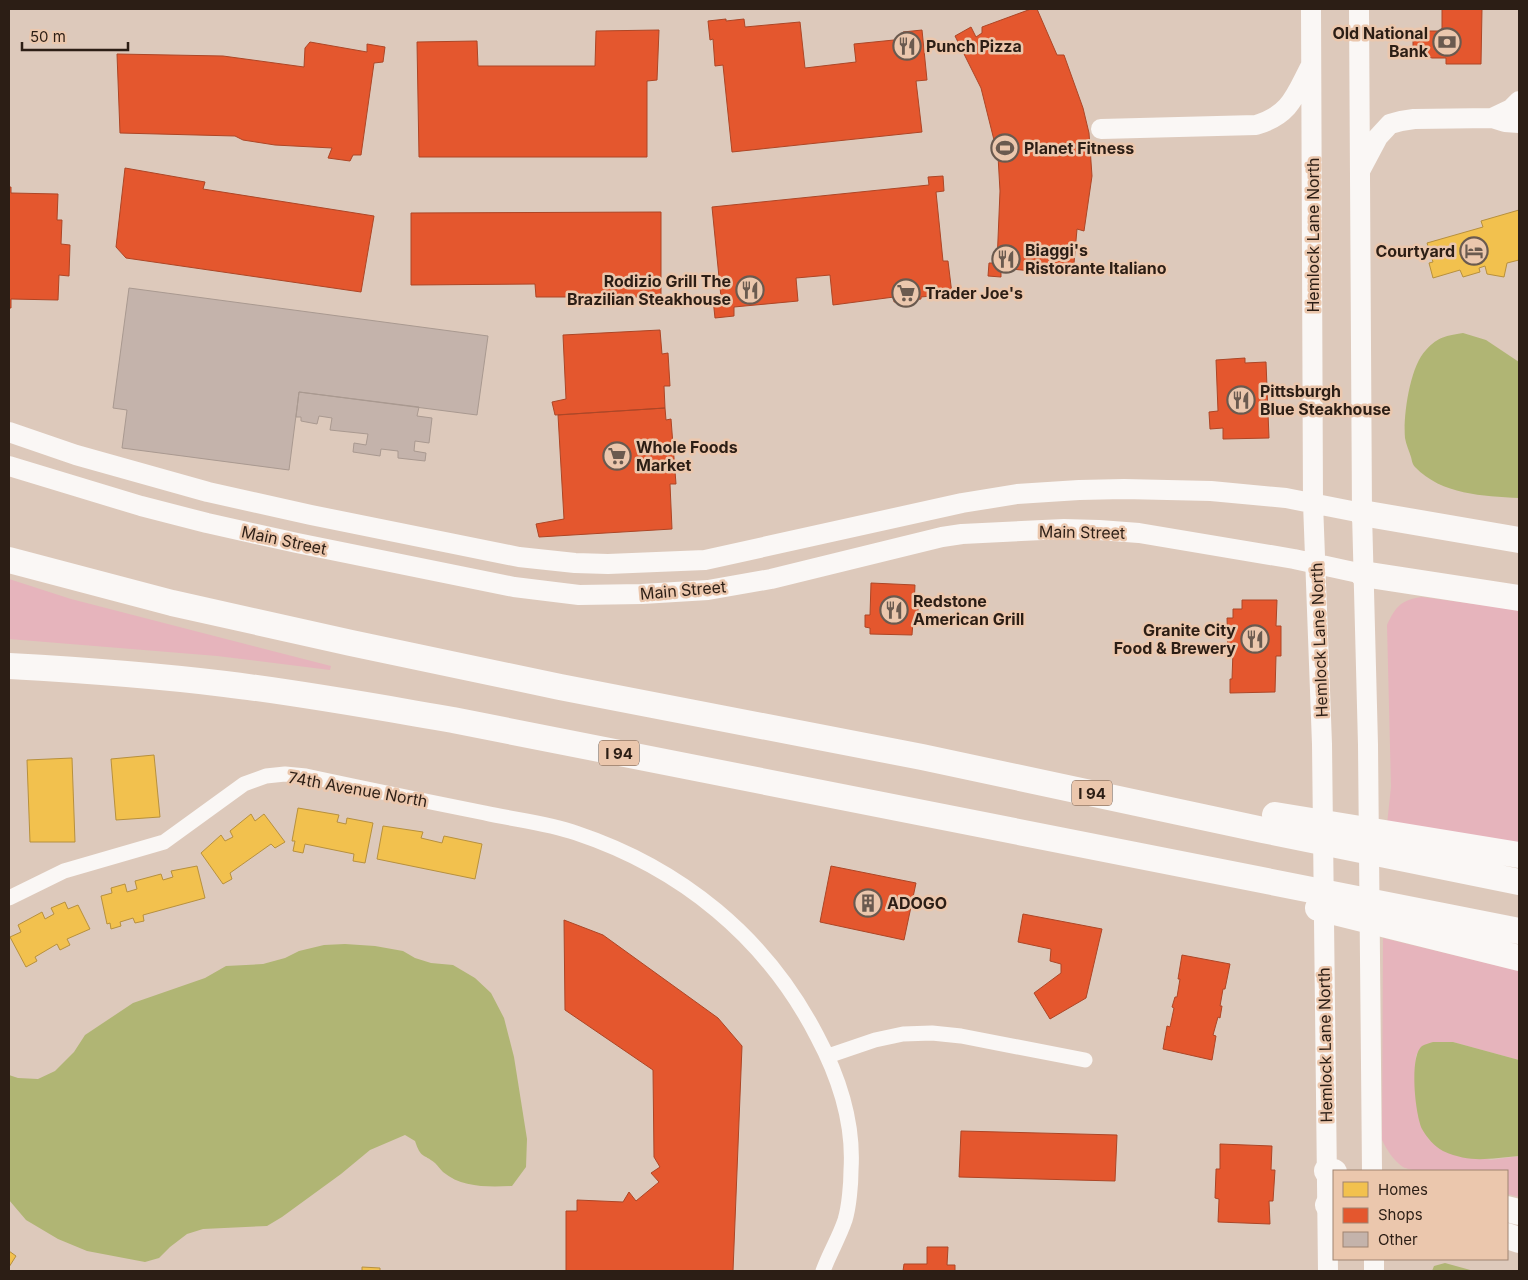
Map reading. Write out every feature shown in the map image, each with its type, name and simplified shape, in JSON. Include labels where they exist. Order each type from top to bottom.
[{"type":"highway","points":[[1362,513],[1519,540]]},
{"type":"highway","name":"I 94","points":[[9,560],[172,603],[351,644],[560,687],[922,757],[1424,851],[1519,882]]},
{"type":"highway","points":[[1363,574],[1519,598]]},
{"type":"highway","name":"I 94","points":[[9,666],[106,672],[224,684],[444,718],[1224,873],[1270,888],[1406,919]]},
{"type":"highway","points":[[1424,851],[1519,855]]},
{"type":"highway","points":[[1406,919],[1519,931]]},
{"type":"highway","points":[[1406,919],[1519,958]]},
{"type":"main road","name":"Hemlock Lane North","points":[[1311,9],[1313,503],[1317,565],[1322,744],[1331,1205],[1328,1271]]},
{"type":"main road","points":[[1359,9],[1362,513],[1368,763],[1372,1170]]},
{"type":"main road","points":[[1359,33],[1365,9]]},
{"type":"main road","points":[[1102,129],[1188,125],[1256,125],[1270,121],[1292,102],[1311,65]]},
{"type":"main road","points":[[1492,118],[1511,109],[1519,101]]},
{"type":"main road","points":[[1360,171],[1378,137],[1391,124],[1414,119],[1492,118],[1505,122],[1519,123]]},
{"type":"main road","name":"Main Street","points":[[9,432],[76,455],[208,492],[519,557],[575,563],[608,564],[706,560],[940,508],[1026,494],[1115,489],[1211,490],[1286,498],[1362,513]]},
{"type":"main road","name":"Main Street","points":[[9,466],[141,506],[207,523],[514,587],[579,595],[708,590],[771,579],[942,537],[962,534],[1064,529],[1139,533],[1286,558],[1363,574]]},
{"type":"street","name":"74th Avenue North","points":[[9,898],[64,871],[164,842],[244,784],[266,776],[285,774],[306,776],[560,828],[621,850],[667,874],[707,902],[747,936],[777,972],[804,1011],[828,1056],[846,1112],[851,1145],[851,1170],[846,1219],[823,1271]]},
{"type":"street","points":[[828,1056],[875,1040],[903,1034],[932,1033],[960,1036],[1085,1060]]},
{"type":"shaded area","points":[[1463,333],[1486,340],[1519,362],[1519,498],[1477,495],[1450,489],[1438,483],[1415,467],[1405,440],[1409,392],[1420,357],[1439,339]]},
{"type":"shaded area","points":[[9,579],[71,599],[331,666],[330,670],[217,656],[9,639]]},
{"type":"shaded area","points":[[1422,597],[1519,610],[1519,845],[1387,824],[1391,787],[1387,625],[1393,613],[1400,605],[1409,600]]},
{"type":"shaded area","points":[[1383,938],[1519,971],[1519,1060],[1453,1042],[1433,1042],[1416,1055],[1415,1077],[1416,1099],[1420,1120],[1429,1140],[1491,1160],[1519,1156],[1519,1197],[1508,1194],[1508,1170],[1411,1169],[1403,1167],[1396,1161],[1382,1140]]},
{"type":"shaded area","points":[[324,945],[375,946],[403,951],[415,958],[431,963],[453,965],[475,978],[491,993],[504,1018],[514,1057],[527,1139],[526,1167],[512,1186],[467,1184],[450,1177],[421,1153],[415,1141],[405,1135],[370,1150],[341,1174],[267,1226],[203,1229],[187,1234],[159,1258],[145,1262],[87,1251],[58,1239],[26,1220],[9,1200],[9,1075],[18,1078],[38,1079],[55,1071],[74,1052],[85,1035],[133,1003],[205,978],[226,966],[263,964],[285,958],[299,951]]},
{"type":"shaded area","points":[[1433,1042],[1453,1042],[1519,1060],[1519,1156],[1481,1159],[1463,1158],[1443,1151],[1426,1136],[1419,1122],[1415,1099],[1414,1073],[1418,1052],[1422,1046]]},
{"type":"shaded area","points":[[1445,1263],[1474,1271],[1432,1271],[1434,1266]]},
{"type":"building: Homes","name":"Courtyard","points":[[1519,210],[1519,260],[1507,263],[1504,277],[1487,274],[1485,266],[1479,268],[1480,272],[1463,277],[1460,270],[1433,278],[1429,263],[1433,262],[1427,243],[1483,227],[1481,221]]},
{"type":"building: Homes","points":[[154,755],[160,817],[116,820],[111,759]]},
{"type":"building: Homes","points":[[72,758],[75,842],[30,842],[27,760]]},
{"type":"building: Homes","points":[[298,808],[339,815],[337,822],[346,824],[347,818],[373,823],[365,863],[353,861],[354,854],[305,844],[303,853],[293,851],[295,841],[292,841]]},
{"type":"building: Homes","points":[[251,814],[255,821],[264,814],[285,842],[275,848],[271,844],[230,873],[232,879],[223,884],[201,853],[221,835],[225,841],[233,837],[230,831]]},
{"type":"building: Homes","points":[[383,826],[423,832],[421,838],[442,843],[444,836],[482,844],[475,879],[377,859]]},
{"type":"building: Homes","points":[[197,866],[205,898],[143,915],[144,921],[135,923],[133,918],[120,922],[121,926],[111,929],[110,923],[107,924],[101,896],[112,893],[111,888],[125,884],[127,892],[137,889],[135,881],[161,874],[163,880],[173,877],[171,871]]},
{"type":"building: Homes","points":[[65,902],[68,909],[78,905],[90,929],[67,939],[70,945],[60,950],[57,944],[35,957],[37,961],[26,967],[10,937],[21,932],[18,925],[42,912],[45,919],[54,914],[51,908]]},
{"type":"building: Homes","points":[[9,1251],[16,1256],[9,1267]]},
{"type":"building: Homes","points":[[362,1267],[380,1268],[380,1271],[362,1271]]},
{"type":"building: Shops","points":[[1031,9],[1037,9],[1057,55],[1064,55],[1083,108],[1089,133],[1092,176],[1084,231],[1077,229],[1073,275],[1001,268],[1001,277],[988,276],[989,263],[997,263],[1000,191],[998,156],[981,88],[955,36],[971,27],[976,37],[982,33],[982,27]]},
{"type":"building: Shops","name":"Old National Bank","points":[[1442,9],[1482,9],[1481,64],[1446,64],[1446,58],[1432,58],[1413,52],[1413,31],[1442,31]]},
{"type":"building: Shops","points":[[726,19],[726,21],[744,19],[745,27],[800,22],[805,68],[856,62],[854,44],[904,39],[903,32],[922,30],[927,80],[916,81],[922,132],[732,152],[723,65],[715,66],[713,39],[710,40],[708,21]]},
{"type":"building: Shops","points":[[659,30],[657,80],[647,81],[647,157],[419,157],[417,42],[477,41],[478,66],[595,66],[596,31]]},
{"type":"building: Shops","points":[[310,42],[367,52],[367,44],[385,47],[383,62],[374,63],[361,155],[353,155],[350,161],[328,158],[332,148],[275,145],[243,140],[235,136],[120,133],[117,54],[223,56],[304,67],[305,48]]},
{"type":"building: Shops","points":[[125,168],[205,182],[203,189],[374,216],[361,292],[126,258],[116,247]]},
{"type":"building: Shops","points":[[943,176],[944,191],[936,192],[943,261],[948,261],[952,294],[894,302],[894,297],[833,305],[830,275],[796,278],[798,301],[734,307],[734,316],[715,318],[713,299],[721,297],[712,207],[929,185],[928,177]]},
{"type":"building: Shops","points":[[9,187],[11,187],[11,193],[58,194],[57,220],[62,220],[61,244],[70,245],[69,276],[59,275],[58,300],[11,299],[11,308],[9,308]]},
{"type":"building: Shops","points":[[661,212],[661,297],[536,297],[535,284],[411,285],[411,213]]},
{"type":"building: Shops","points":[[660,330],[662,354],[668,353],[670,386],[664,386],[665,408],[555,415],[552,402],[566,399],[563,335]]},
{"type":"building: Shops","points":[[1245,358],[1245,363],[1266,362],[1269,438],[1223,439],[1223,428],[1210,429],[1209,412],[1218,411],[1216,360]]},
{"type":"building: Shops","name":"Whole Foods Market","points":[[665,408],[666,420],[671,419],[676,484],[670,484],[672,529],[539,537],[536,524],[564,519],[558,415]]},
{"type":"building: Shops","name":"Redstone American Grill","points":[[871,583],[915,585],[914,606],[918,606],[918,622],[913,621],[912,635],[870,634],[870,628],[865,627],[865,615],[870,615]]},
{"type":"building: Shops","name":"Granite City Food & Brewery","points":[[1242,600],[1277,600],[1276,626],[1281,626],[1281,656],[1276,656],[1275,692],[1230,693],[1233,651],[1228,651],[1227,618],[1233,618],[1233,609],[1242,609]]},
{"type":"building: Shops","name":"ADOGO","points":[[831,866],[916,883],[904,940],[820,922]]},
{"type":"building: Shops","points":[[1023,914],[1102,929],[1086,998],[1050,1019],[1034,993],[1061,973],[1061,964],[1050,961],[1051,949],[1018,942]]},
{"type":"building: Shops","points":[[564,920],[603,935],[718,1018],[742,1046],[733,1271],[566,1271],[566,1211],[577,1211],[577,1200],[623,1202],[629,1192],[636,1201],[659,1182],[651,1173],[660,1167],[654,1157],[653,1070],[565,1010]]},
{"type":"building: Shops","points":[[1182,955],[1230,964],[1225,989],[1223,989],[1220,1018],[1218,1017],[1213,1035],[1216,1036],[1212,1060],[1163,1049],[1167,1026],[1170,1027],[1174,1008],[1172,1007],[1175,997],[1177,997]]},
{"type":"building: Shops","points":[[961,1131],[1117,1135],[1115,1181],[959,1177]]},
{"type":"building: Shops","points":[[1220,1144],[1272,1146],[1271,1170],[1275,1170],[1273,1201],[1269,1201],[1270,1224],[1218,1222],[1219,1199],[1215,1198],[1216,1169],[1220,1169]]},
{"type":"building: Shops","points":[[927,1247],[948,1247],[947,1265],[955,1265],[955,1271],[903,1271],[904,1264],[927,1264]]},
{"type":"building: Other","points":[[129,288],[488,336],[477,415],[299,392],[289,470],[122,448],[127,410],[113,408]]},
{"type":"building: Other","points":[[299,392],[419,407],[417,416],[432,418],[429,443],[415,441],[414,451],[426,453],[425,461],[398,458],[398,451],[381,449],[380,456],[353,452],[354,443],[366,445],[368,434],[330,430],[332,418],[319,416],[317,424],[301,421],[301,417],[296,417]]},
{"type":"place","name":"Old National Bank","points":[[1447,42]]},
{"type":"place","name":"Punch Pizza","points":[[907,46]]},
{"type":"place","name":"Planet Fitness","points":[[1005,148]]},
{"type":"place","name":"Courtyard","points":[[1474,251]]},
{"type":"place","name":"Biaggi's Ristorante Italiano","points":[[1006,259]]},
{"type":"place","name":"Rodizio Grill The Brazilian Steakhouse","points":[[750,290]]},
{"type":"place","name":"Trader Joe's","points":[[906,293]]},
{"type":"place","name":"Pittsburgh Blue Steakhouse","points":[[1241,400]]},
{"type":"place","name":"Whole Foods Market","points":[[617,456]]},
{"type":"place","name":"Redstone American Grill","points":[[894,610]]},
{"type":"place","name":"Granite City Food & Brewery","points":[[1255,639]]},
{"type":"place","name":"ADOGO","points":[[868,903]]}]
